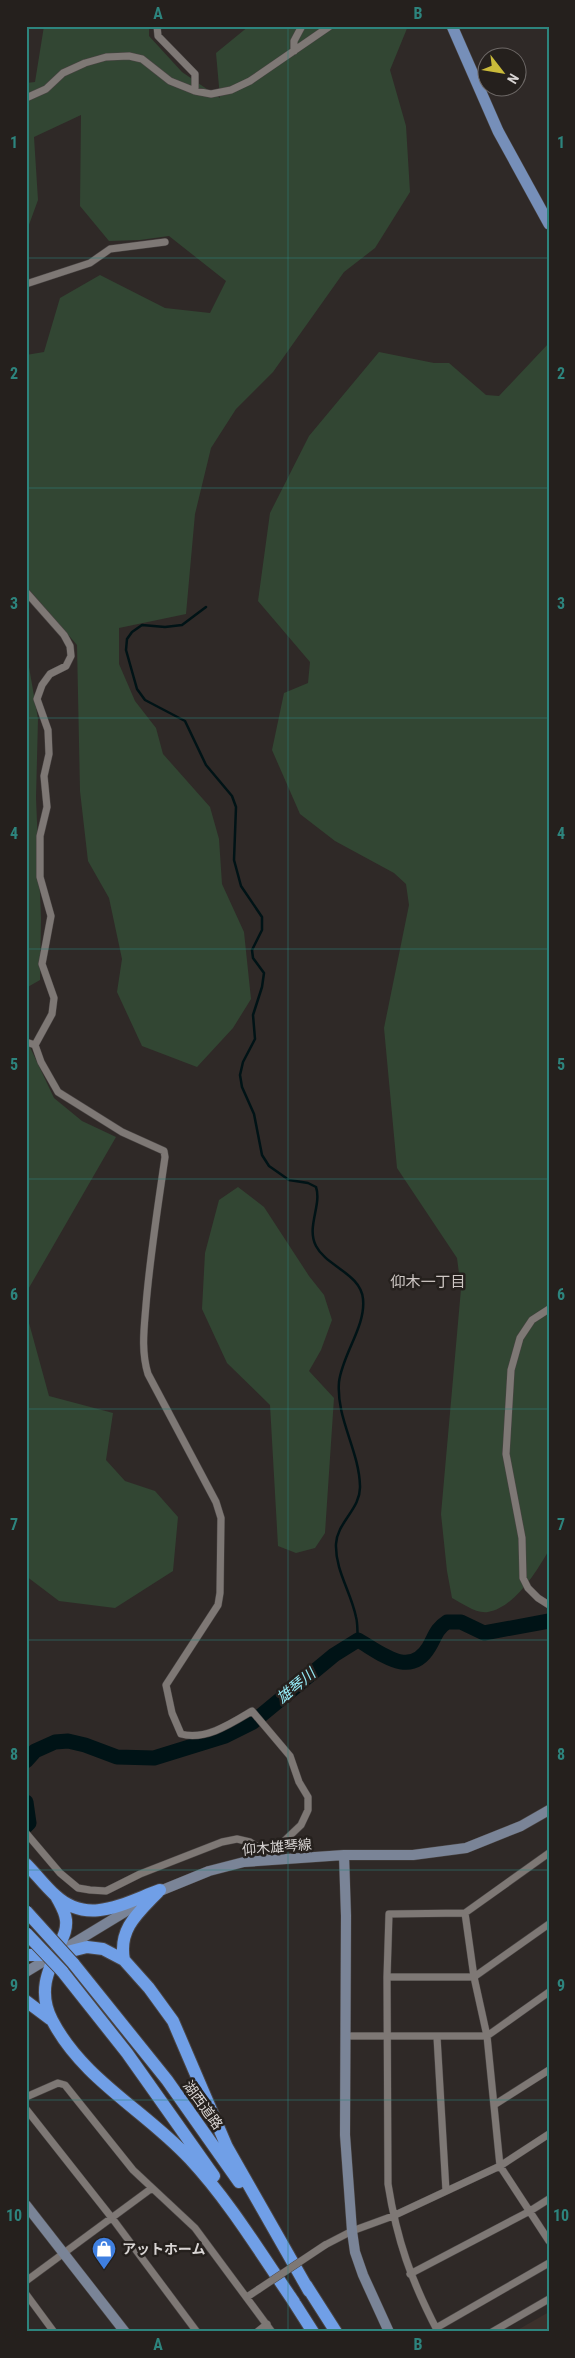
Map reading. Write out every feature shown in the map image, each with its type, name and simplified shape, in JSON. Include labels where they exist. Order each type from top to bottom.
[{"type":"highway","points":[[26,1864],[56,1896],[70,1906],[92,1912],[105,1910],[160,1890]]},
{"type":"highway","points":[[124,1960],[123,1940],[128,1924],[160,1890]]},
{"type":"highway","points":[[56,1896],[64,1912],[66,1924],[64,1936],[46,1975],[44,1988],[44,1998],[52,2021],[70,2048],[100,2081],[164,2132],[208,2179],[294,2302]]},
{"type":"highway","name":"湖西道路","points":[[26,1911],[73,1963],[124,2025],[205,2134],[336,2332]]},
{"type":"highway","points":[[26,1933],[62,1971],[175,2119],[226,2192],[313,2332]]},
{"type":"highway","points":[[26,1956],[55,1955],[87,1947],[108,1951],[124,1960],[149,1988],[173,2021],[227,2147],[310,2291]]},
{"type":"highway","points":[[26,2001],[52,2021]]},
{"type":"main road","points":[[452,26],[498,131],[549,224]]},
{"type":"street","points":[[157,26],[158,36],[195,74],[195,90]]},
{"type":"street","points":[[294,51],[294,41],[302,26]]},
{"type":"street","points":[[26,98],[46,89],[63,73],[85,63],[106,57],[129,56],[142,59],[170,81],[195,90],[211,94],[232,90],[250,81],[330,26]]},
{"type":"street","points":[[26,284],[90,263],[110,249],[165,242]]},
{"type":"street","points":[[26,592],[64,635],[70,646],[71,656],[66,666],[50,674],[42,684],[37,699],[48,730],[48,754],[44,776],[47,807],[40,836],[40,877],[51,916],[42,964],[54,998],[52,1014],[35,1045],[41,1062],[58,1092],[122,1132],[164,1151],[165,1156],[148,1280],[142,1348],[144,1361],[148,1374],[216,1502],[221,1518],[221,1585],[218,1605],[166,1686],[169,1705],[181,1734],[190,1736],[226,1726],[252,1711],[290,1756],[299,1782],[308,1797],[308,1810],[301,1825],[281,1844],[277,1852],[270,1858],[250,1842],[237,1839],[222,1842],[140,1874],[106,1891],[78,1888],[60,1873],[26,1834]]},
{"type":"street","points":[[26,1042],[35,1045]]},
{"type":"street","points":[[549,1309],[532,1320],[520,1338],[511,1370],[506,1454],[522,1538],[523,1578],[528,1588],[549,1605]]},
{"type":"street","name":"仰木雄琴線","points":[[26,1972],[160,1890],[209,1870],[270,1858],[412,1855],[466,1848],[521,1826],[549,1810]]},
{"type":"street","points":[[549,1853],[465,1913],[389,1914],[387,1976],[389,2036],[388,2184],[393,2216],[410,2274],[437,2330],[549,2263]]},
{"type":"street","points":[[344,1855],[345,2135],[352,2230],[355,2252],[363,2275],[389,2332]]},
{"type":"street","points":[[465,1913],[474,1976],[486,2036],[500,2166],[549,2241]]},
{"type":"street","points":[[387,1976],[474,1976],[549,1924]]},
{"type":"street","points":[[346,2036],[486,2036],[549,1992]]},
{"type":"street","points":[[437,2037],[446,2191]]},
{"type":"street","points":[[494,2105],[549,2070]]},
{"type":"street","points":[[26,2097],[58,2083],[65,2085],[133,2170],[195,2228],[272,2332]]},
{"type":"street","points":[[26,2109],[112,2218],[197,2332]]},
{"type":"street","points":[[247,2297],[325,2245],[352,2230],[393,2216],[500,2166],[549,2134]]},
{"type":"street","points":[[26,2281],[152,2188]]},
{"type":"street","points":[[410,2274],[530,2211],[549,2199]]},
{"type":"street","points":[[26,2205],[30,2217],[64,2253],[125,2332]]},
{"type":"street","points":[[26,2294],[54,2332]]},
{"type":"street","points":[[492,2332],[549,2298]]},
{"type":"street","points":[[257,2332],[267,2324]]},
{"type":"shaded area","points":[[549,2312],[549,2332],[514,2332]]},
{"type":"green space","points":[[44,26],[149,26],[149,36],[182,72],[220,98],[216,53],[249,26],[408,26],[390,70],[406,126],[410,192],[375,248],[344,272],[273,372],[236,409],[211,448],[195,514],[186,614],[119,628],[119,664],[135,701],[156,728],[163,754],[210,807],[219,839],[222,884],[244,932],[251,999],[233,1028],[197,1067],[142,1046],[117,992],[122,959],[109,898],[88,861],[80,791],[77,645],[26,586],[26,355],[44,352],[60,298],[100,275],[165,308],[210,313],[226,281],[169,236],[140,240],[109,241],[80,206],[81,115],[34,137],[38,200],[26,233],[26,83],[35,82]]},
{"type":"green space","points":[[549,343],[549,1550],[531,1578],[516,1596],[498,1609],[483,1612],[474,1610],[452,1598],[441,1514],[461,1289],[457,1258],[397,1168],[384,1028],[409,905],[406,884],[394,873],[335,841],[300,814],[272,750],[284,693],[308,683],[310,662],[258,601],[270,513],[309,436],[379,352],[434,363],[449,363],[486,395],[499,396]]},
{"type":"green space","points":[[26,664],[29,667],[38,719],[36,798],[41,918],[40,980],[26,988]]},
{"type":"green space","points":[[26,1044],[29,1045],[54,1098],[82,1121],[116,1137],[26,1293]]},
{"type":"green space","points":[[238,1187],[264,1207],[309,1276],[324,1295],[332,1320],[321,1350],[309,1371],[334,1398],[325,1533],[315,1548],[296,1553],[278,1546],[270,1405],[227,1363],[202,1309],[205,1253],[219,1200]]},
{"type":"green space","points":[[26,1312],[49,1396],[113,1413],[106,1460],[125,1481],[155,1491],[178,1517],[173,1571],[115,1608],[59,1601],[26,1576]]},
{"type":"waterway","points":[[206,607],[182,625],[165,627],[142,625],[132,632],[127,639],[126,650],[137,689],[145,700],[185,721],[206,765],[232,796],[236,807],[234,860],[241,886],[262,917],[262,930],[252,950],[253,958],[264,973],[262,987],[253,1015],[255,1039],[243,1062],[240,1075],[242,1087],[254,1114],[262,1155],[269,1166],[289,1180],[308,1183],[316,1187],[317,1201],[313,1224],[313,1239],[316,1246],[327,1259],[350,1277],[361,1290],[363,1299],[361,1320],[344,1361],[339,1382],[341,1408],[356,1460],[360,1486],[357,1502],[340,1529],[336,1544],[338,1563],[357,1620],[358,1640]]},
{"type":"waterway","points":[[549,1442],[549,1448]]},
{"type":"waterway","name":"雄琴川","points":[[26,1761],[35,1751],[55,1742],[68,1741],[85,1745],[117,1757],[154,1758],[225,1736],[253,1722],[334,1655],[358,1640],[386,1656],[404,1662],[413,1661],[421,1656],[429,1647],[438,1630],[447,1622],[461,1622],[484,1633],[549,1621]]},
{"type":"waterway","name":"雄琴川","points":[[26,1802],[29,1823],[26,1826]]},
{"type":"place","name":"アットホーム","points":[[104,2270]]},
{"type":"district","name":"仰木一丁目","points":[[428,1282]]}]
